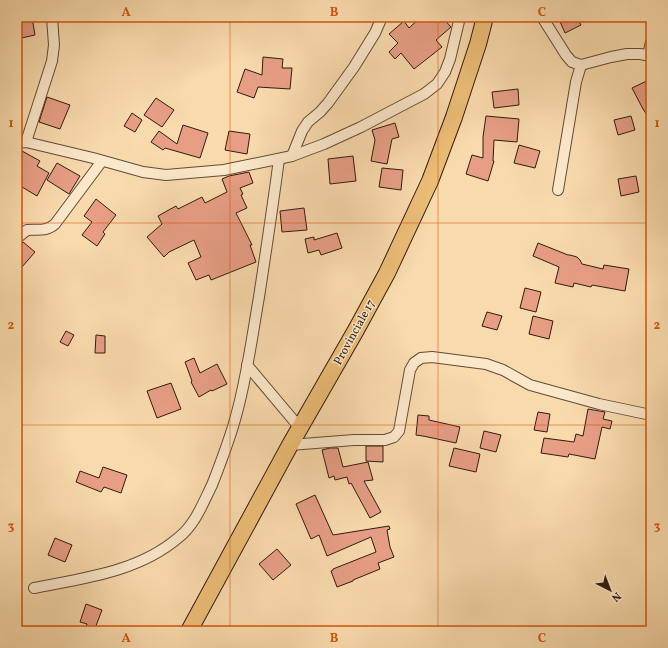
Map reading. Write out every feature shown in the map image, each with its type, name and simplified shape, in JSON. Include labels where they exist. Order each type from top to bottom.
[{"type":"main road","name":"Provinciale 17","points":[[189,631],[290,445],[387,273],[430,181],[454,117],[478,44],[485,17]]},
{"type":"street","points":[[52,17],[54,44],[52,61],[22,143],[143,172],[166,175],[224,170],[292,156],[324,144],[361,127],[424,94],[437,84],[445,72],[450,59],[460,17]]},
{"type":"street","points":[[292,156],[302,131],[308,122],[328,103],[350,73],[376,33],[382,17]]},
{"type":"street","points":[[542,17],[566,55],[572,62],[581,65],[627,54],[650,55],[651,42]]},
{"type":"street","points":[[558,190],[576,82],[581,65]]},
{"type":"street","points":[[34,588],[97,575],[124,568],[144,560],[167,547],[180,537],[198,514],[221,464],[243,391],[273,206],[279,159]]},
{"type":"street","points":[[17,238],[27,230],[46,230],[51,228],[102,161]]},
{"type":"street","points":[[290,445],[354,440],[385,440],[394,437],[399,430],[410,370],[414,363],[421,358],[432,357],[486,364],[503,370],[530,385],[600,404],[651,415]]},
{"type":"street","points":[[247,366],[300,428]]},
{"type":"building","points":[[17,17],[32,17],[35,35],[17,39]]},
{"type":"building","points":[[421,17],[442,17],[451,27],[436,40],[442,47],[414,69],[401,53],[395,59],[389,52],[398,43],[389,34],[404,21],[409,28]]},
{"type":"building","points":[[558,17],[577,17],[581,25],[565,33]]},
{"type":"building","points":[[263,57],[283,59],[282,68],[292,68],[290,89],[258,87],[254,98],[237,92],[245,69],[262,75]]},
{"type":"building","points":[[651,79],[651,121],[632,88]]},
{"type":"building","points":[[518,89],[519,105],[494,108],[492,92]]},
{"type":"building","points":[[47,97],[70,105],[60,129],[39,122]]},
{"type":"building","points":[[156,98],[174,110],[162,127],[144,115]]},
{"type":"building","points":[[132,113],[142,120],[135,132],[124,126]]},
{"type":"building","points":[[486,116],[519,119],[517,142],[494,140],[494,161],[488,181],[466,174],[472,155],[483,158],[483,137]]},
{"type":"building","points":[[631,116],[635,130],[618,135],[614,120]]},
{"type":"building","points":[[395,123],[399,137],[392,139],[387,164],[371,161],[375,140],[372,130]]},
{"type":"building","points":[[183,125],[208,133],[200,158],[165,148],[163,150],[151,142],[159,131],[177,144]]},
{"type":"building","points":[[229,131],[250,134],[247,154],[225,150]]},
{"type":"building","points":[[519,145],[540,151],[535,168],[514,163]]},
{"type":"building","points":[[17,149],[40,161],[37,166],[49,173],[37,196],[17,184]]},
{"type":"building","points":[[353,156],[356,181],[330,184],[328,159]]},
{"type":"building","points":[[57,163],[80,176],[69,194],[47,180]]},
{"type":"building","points":[[382,168],[403,170],[401,190],[379,187]]},
{"type":"building","points":[[249,172],[253,183],[240,188],[243,194],[241,195],[247,208],[236,213],[252,245],[250,245],[256,262],[211,280],[209,275],[196,280],[188,263],[201,257],[194,240],[169,252],[164,257],[147,237],[162,224],[158,216],[176,206],[178,209],[202,197],[205,203],[227,192],[222,179]]},
{"type":"building","points":[[636,176],[639,192],[621,196],[618,179]]},
{"type":"building","points":[[96,199],[116,215],[103,232],[105,234],[97,246],[82,235],[92,222],[84,216]]},
{"type":"building","points":[[304,208],[307,230],[282,232],[280,211]]},
{"type":"building","points":[[337,233],[342,248],[321,255],[319,250],[308,253],[305,239],[314,237],[314,240]]},
{"type":"building","points":[[23,242],[35,252],[22,267],[17,263],[17,249]]},
{"type":"building","points":[[538,243],[577,257],[582,264],[603,269],[604,265],[629,269],[625,291],[592,285],[591,287],[574,283],[573,287],[555,283],[559,267],[533,256]]},
{"type":"building","points":[[525,288],[541,292],[536,312],[520,308]]},
{"type":"building","points":[[487,312],[502,316],[497,330],[482,326]]},
{"type":"building","points":[[533,316],[553,321],[549,339],[529,334]]},
{"type":"building","points":[[66,331],[74,335],[68,346],[60,342]]},
{"type":"building","points":[[96,335],[105,336],[105,353],[95,353]]},
{"type":"building","points":[[194,358],[200,373],[217,364],[227,384],[212,391],[211,390],[199,397],[191,382],[192,381],[185,362]]},
{"type":"building","points":[[171,383],[181,409],[157,418],[147,391]]},
{"type":"building","points":[[588,409],[605,412],[603,419],[612,421],[610,429],[602,427],[595,459],[569,454],[568,457],[541,453],[544,438],[574,442],[576,434],[583,436]]},
{"type":"building","points":[[538,412],[550,414],[547,432],[534,430]]},
{"type":"building","points":[[418,415],[429,416],[429,420],[460,427],[456,443],[416,435]]},
{"type":"building","points":[[484,431],[501,435],[496,452],[480,448]]},
{"type":"building","points":[[366,446],[383,446],[383,462],[366,461]]},
{"type":"building","points":[[338,448],[343,467],[368,462],[373,480],[364,481],[381,512],[370,518],[351,483],[349,484],[347,477],[335,480],[334,476],[329,478],[322,450]]},
{"type":"building","points":[[454,448],[480,454],[476,472],[449,466]]},
{"type":"building","points":[[103,467],[127,475],[121,493],[104,487],[101,492],[76,482],[80,471],[99,478]]},
{"type":"building","points":[[315,495],[333,535],[389,526],[390,529],[387,530],[390,547],[394,557],[378,563],[380,569],[337,587],[331,571],[333,569],[376,552],[371,537],[327,556],[319,535],[311,539],[296,504]]},
{"type":"building","points":[[55,538],[72,545],[65,562],[48,555]]},
{"type":"building","points":[[277,549],[291,565],[273,580],[259,564]]},
{"type":"building","points":[[86,604],[102,610],[94,631],[85,631],[87,624],[80,622]]}]
